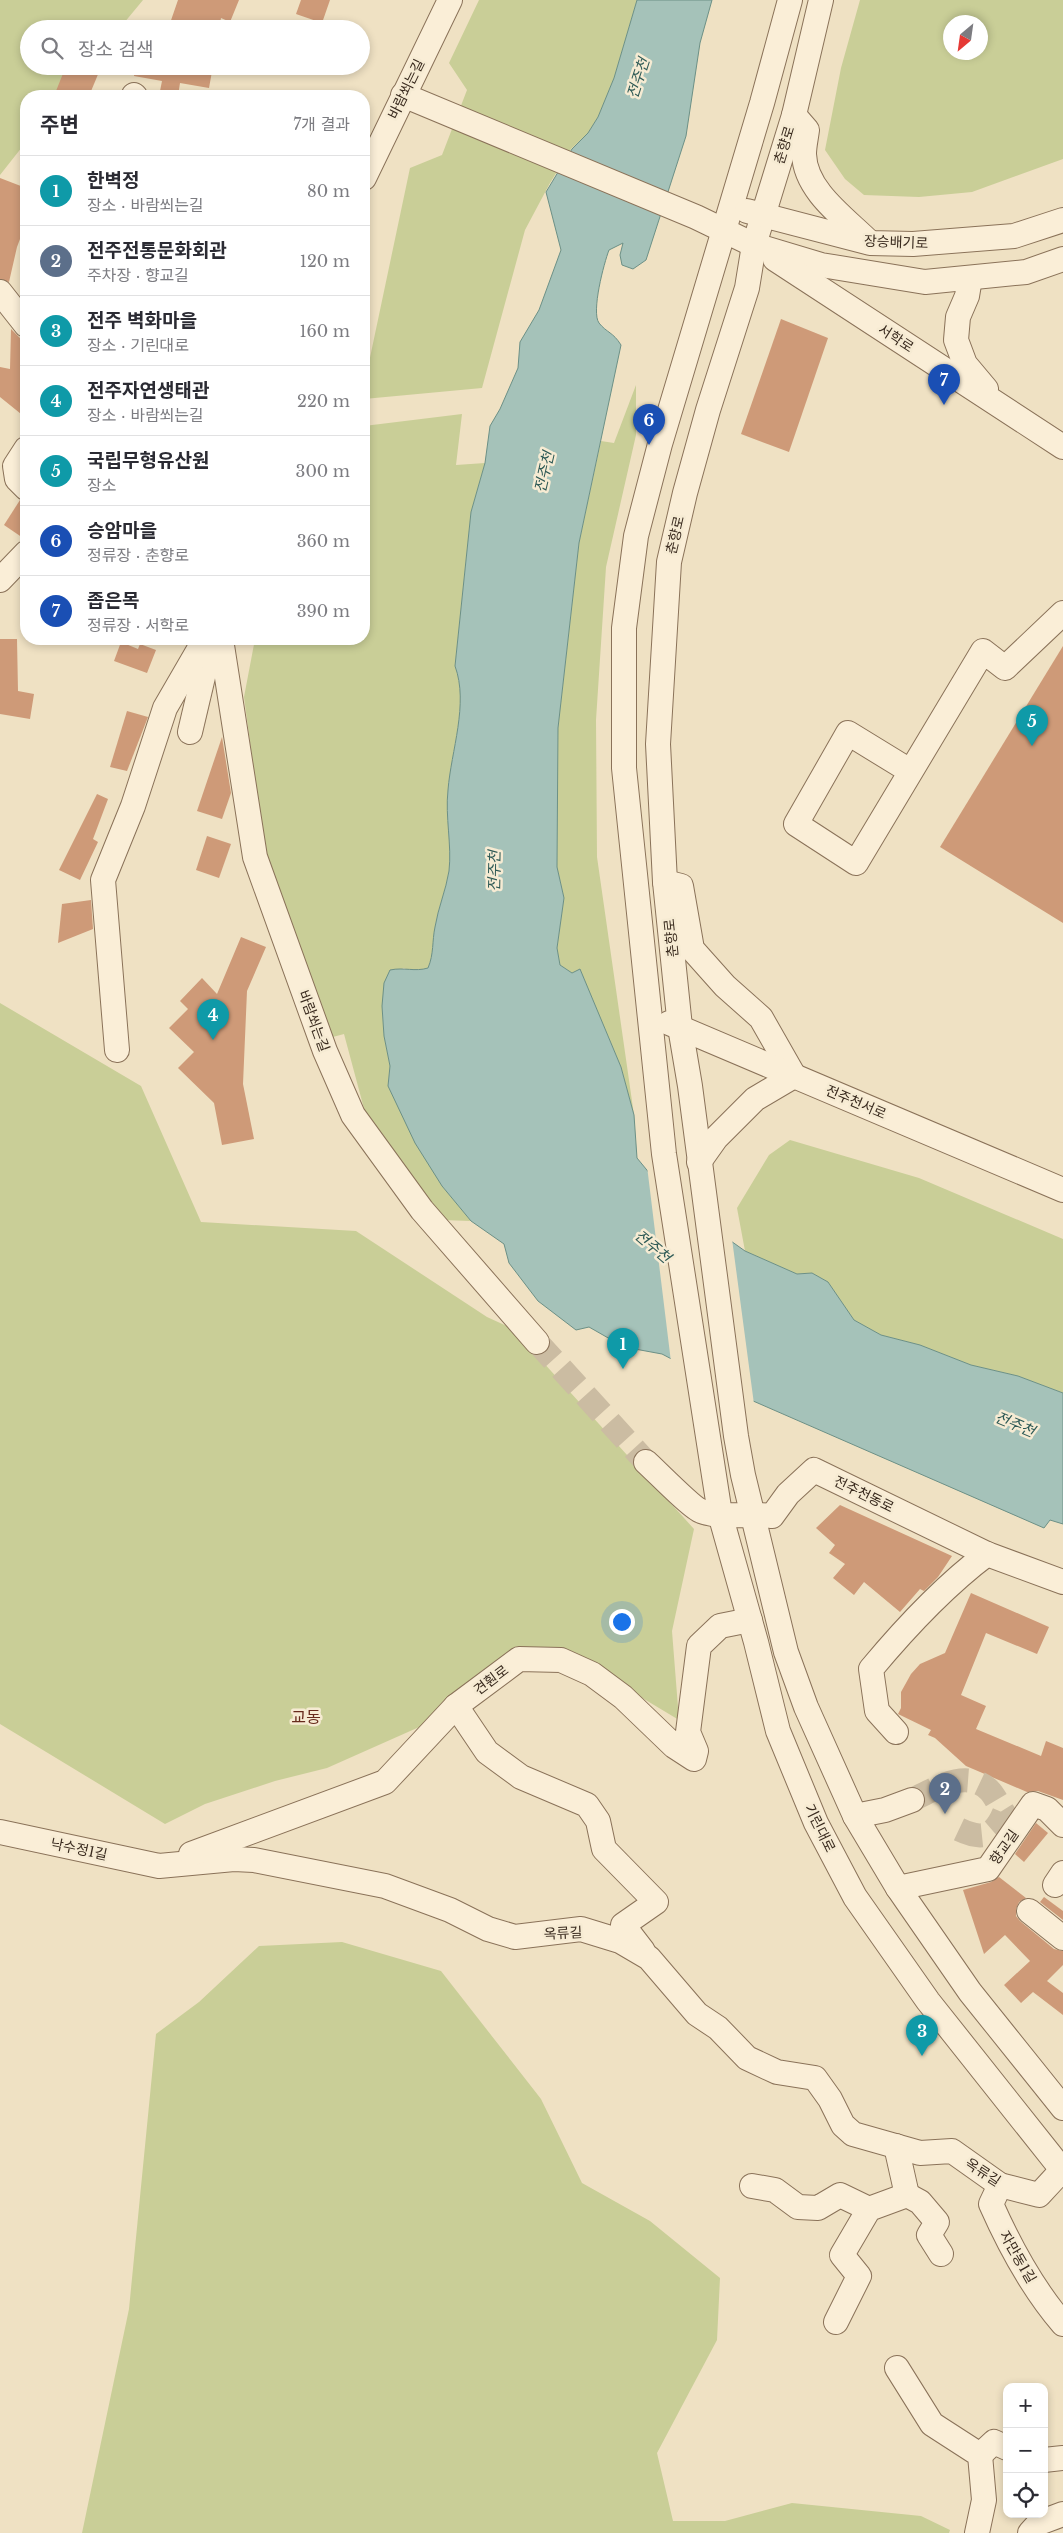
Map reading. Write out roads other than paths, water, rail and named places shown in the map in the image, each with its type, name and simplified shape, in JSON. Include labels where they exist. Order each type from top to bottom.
[{"type":"street","name":"바람쐬는길","points":[[370,165],[450,0]]},
{"type":"street","points":[[648,1015],[624,768],[624,628],[636,536],[660,444],[724,231],[790,0]]},
{"type":"street","name":"춘향로","points":[[752,1513],[736,1436],[690,1086],[680,1027],[665,882],[658,744],[669,562],[685,493],[708,410],[747,288],[754,245],[762,216],[794,115],[821,0]]},
{"type":"street","points":[[403,95],[696,217],[754,245],[821,264],[925,282],[1026,272],[1063,259]]},
{"type":"street","points":[[794,115],[807,130],[804,154],[807,171],[815,187],[870,243]]},
{"type":"street","name":"장승배기로","points":[[731,206],[762,216],[870,243],[913,244],[1014,236],[1063,220]]},
{"type":"street","name":"서학로","points":[[754,245],[1063,447]]},
{"type":"street","points":[[970,278],[967,296],[958,316],[956,340],[966,364],[1000,406]]},
{"type":"street","points":[[0,292],[20,317]]},
{"type":"street","points":[[20,458],[15,466],[17,479],[20,482]]},
{"type":"street","points":[[0,580],[20,559]]},
{"type":"street","points":[[910,772],[848,733],[796,824],[856,862],[983,651],[1005,668],[1063,613]]},
{"type":"street","points":[[117,1050],[104,880],[133,806],[165,708],[202,645]]},
{"type":"street","points":[[190,732],[211,645]]},
{"type":"street","name":"바람쐬는길","points":[[222,645],[255,857],[325,1051],[353,1115],[422,1210],[537,1342]]},
{"type":"street","points":[[665,882],[681,886],[692,949],[725,986],[761,1018],[794,1076],[755,1099],[716,1138],[699,1162]]},
{"type":"street","name":"전주천서로","points":[[648,1015],[1063,1190]]},
{"type":"street","name":"기린대로","points":[[648,1015],[664,1154],[720,1514],[750,1620],[778,1731],[816,1823],[855,1898],[928,2001],[1063,2170]]},
{"type":"street","points":[[646,1462],[700,1511],[720,1514],[752,1513],[786,1652],[806,1707],[854,1816],[898,1888],[970,1992],[1063,2108]]},
{"type":"street","name":"전주천동로","points":[[752,1513],[772,1516],[788,1494],[814,1470],[987,1554],[1063,1582]]},
{"type":"street","points":[[896,1732],[877,1711],[871,1669],[907,1626],[950,1584],[987,1554]]},
{"type":"street","name":"견훤로","points":[[159,1866],[385,1782],[456,1706],[519,1658],[561,1660],[592,1674],[623,1697],[674,1746],[694,1759],[696,1751],[688,1732],[700,1646],[720,1626],[750,1620]]},
{"type":"street","points":[[456,1706],[487,1752],[521,1778],[587,1805],[598,1821],[604,1849],[656,1902],[623,1925],[649,1958]]},
{"type":"street","points":[[854,1816],[885,1810],[912,1800]]},
{"type":"street","name":"향교길","points":[[898,1888],[988,1869],[1033,1804],[1048,1809],[1063,1825]]},
{"type":"street","name":"낙수정1길","points":[[0,1832],[159,1866]]},
{"type":"street","name":"옥류길","points":[[159,1866],[234,1859],[352,1878],[420,1898],[488,1929],[515,1937],[581,1929],[620,1941],[649,1958],[697,2014],[718,2028],[746,2058],[778,2072],[815,2078],[830,2099],[843,2125],[853,2134],[920,2153],[952,2151],[1000,2186],[1039,2195],[1063,2170]]},
{"type":"street","points":[[1029,1911],[1063,1938]]},
{"type":"street","points":[[896,2146],[908,2195],[920,2202],[937,2222],[929,2235],[941,2254]]},
{"type":"street","points":[[752,2186],[775,2190],[798,2207],[818,2208],[840,2195],[869,2209]]},
{"type":"street","name":"자만동1길","points":[[1000,2186],[990,2204],[1006,2237],[1044,2301],[1063,2324]]},
{"type":"street","points":[[836,2322],[859,2276],[842,2255],[869,2209],[908,2195]]},
{"type":"street","points":[[897,2368],[932,2424],[980,2454]]},
{"type":"street","points":[[980,2454],[994,2442],[1003,2446]]},
{"type":"street","points":[[977,2533],[984,2500],[980,2454]]},
{"type":"street","points":[[1048,2460],[1063,2458]]},
{"type":"street","points":[[1030,2533],[1039,2523],[1063,2514]]},
{"type":"water","name":"전주천","points":[[637,0],[712,0],[700,43],[686,136],[646,260],[633,269],[622,265],[620,255],[623,243],[609,250],[597,298],[596,309],[599,323],[621,345],[579,543],[558,728],[557,867],[564,898],[557,948],[560,965],[572,973],[580,969],[621,1067],[634,1115],[637,1158],[669,1197],[745,1251],[797,1274],[812,1273],[828,1282],[854,1320],[881,1335],[920,1345],[971,1365],[1018,1376],[1063,1393],[1063,1524],[1050,1520],[1044,1528],[744,1397],[662,1354],[624,1347],[589,1327],[576,1330],[538,1301],[509,1263],[504,1244],[471,1221],[442,1186],[415,1143],[388,1086],[390,1066],[384,1036],[382,1006],[384,983],[390,970],[419,970],[428,968],[436,920],[449,871],[450,851],[447,800],[460,712],[459,681],[455,666],[471,512],[485,463],[490,426],[500,409],[518,368],[520,342],[539,310],[561,250],[546,192],[572,149],[588,133],[598,117],[614,78]]},
{"type":"tunnel","points":[[537,1342],[646,1462]]},
{"type":"tunnel","points":[[912,1800],[940,1786],[961,1781],[980,1784],[989,1790],[1004,1813],[995,1828],[985,1835],[972,1834],[956,1828]]},
{"type":"place","name":"좁은목","points":[[944,405]]},
{"type":"place","name":"승암마을","points":[[649,445]]},
{"type":"place","name":"국립무형유산원","points":[[1032,746]]},
{"type":"place","name":"전주자연생태관","points":[[213,1040]]},
{"type":"place","name":"한벽정","points":[[623,1369]]},
{"type":"place","name":"전주전통문화회관","points":[[945,1814]]},
{"type":"place","name":"전주 벽화마을","points":[[922,2056]]},
{"type":"district","name":"교동","points":[[306,1717]]}]
